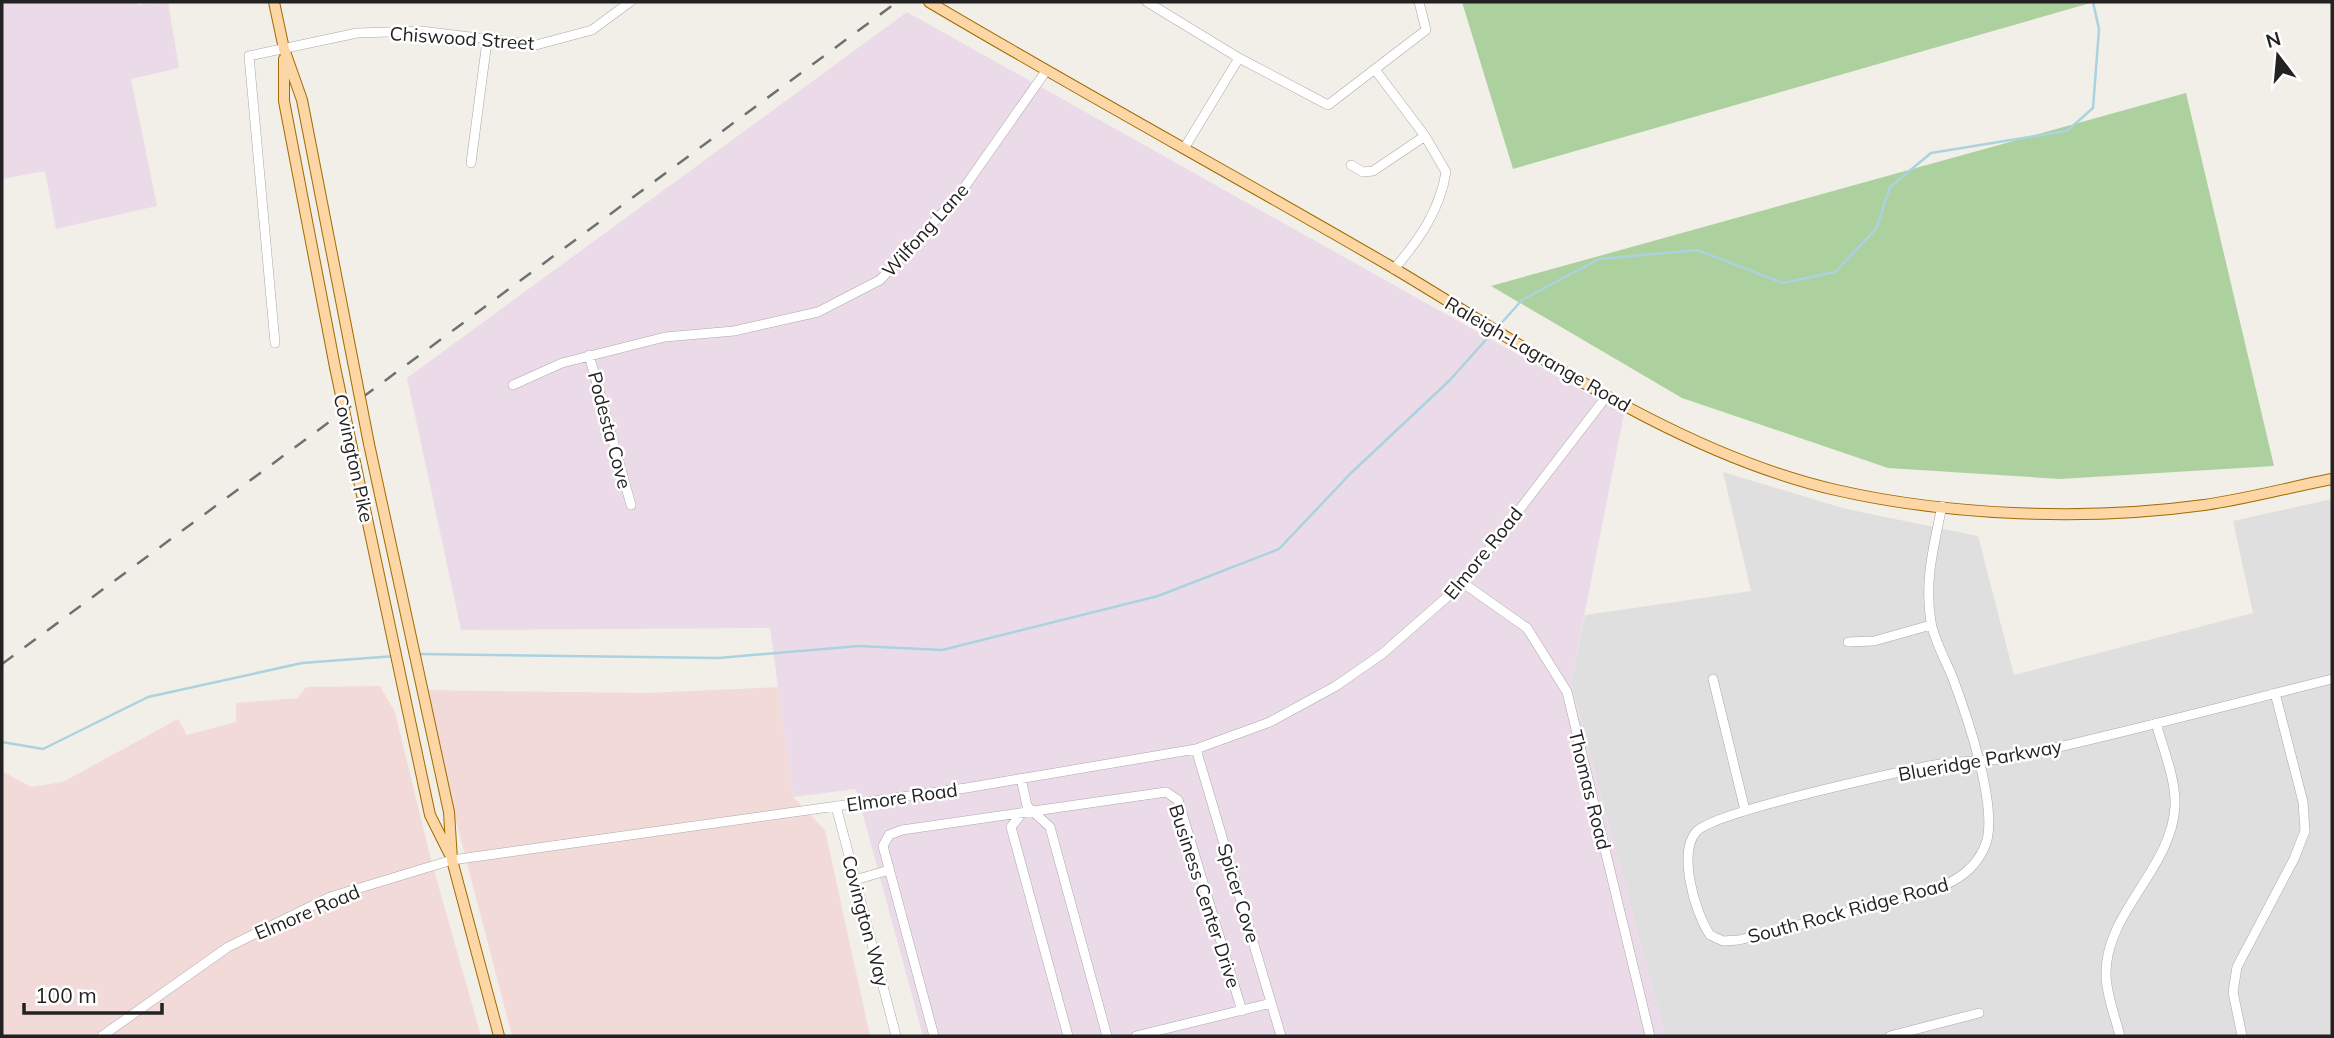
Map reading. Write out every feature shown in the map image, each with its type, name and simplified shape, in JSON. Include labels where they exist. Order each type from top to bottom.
[{"type":"main road","name":"Covington Pike","points":[[274,2],[284,50],[302,100],[369,444],[449,812],[452,860]]},
{"type":"main road","name":"Raleigh-Lagrange Road","points":[[929,2],[1046,71],[1185,147],[1606,397],[1743,461],[1836,490],[1942,506],[2070,515],[2204,505],[2332,479]]},
{"type":"main road","name":"Covington Pike","points":[[284,50],[284,102],[335,367],[430,815],[452,860],[499,1036]]},
{"type":"street","name":"Chiswood Street","points":[[275,343],[248,56],[357,33],[421,31],[536,45],[592,30],[630,2]]},
{"type":"street","points":[[1147,2],[1239,58],[1328,105],[1376,71],[1426,30],[1419,2]]},
{"type":"street","points":[[471,163],[487,41]]},
{"type":"street","points":[[1185,147],[1239,58]]},
{"type":"street","name":"Wilfong Lane","points":[[513,386],[562,363],[589,355],[665,337],[734,331],[818,312],[880,281],[959,195],[1046,71]]},
{"type":"street","points":[[1376,71],[1425,136],[1446,172],[1435,211],[1420,238],[1394,269]]},
{"type":"street","points":[[1351,165],[1363,172],[1373,171],[1425,136]]},
{"type":"street","name":"Podesta Cove","points":[[589,355],[631,505]]},
{"type":"street","name":"Elmore Road","points":[[102,1036],[228,947],[330,897],[452,860],[836,806],[1196,750],[1270,722],[1336,686],[1382,654],[1463,583],[1606,397]]},
{"type":"street","points":[[1942,506],[1931,561],[1928,595],[1931,625],[1957,690],[1979,762]]},
{"type":"street","name":"Thomas Road","points":[[1463,583],[1527,628],[1567,692],[1650,1036]]},
{"type":"street","points":[[1847,642],[1874,641],[1931,625]]},
{"type":"street","points":[[1713,679],[1745,810]]},
{"type":"street","name":"Blueridge Parkway","points":[[1710,935],[1698,912],[1687,864],[1688,844],[1705,824],[1745,810],[1942,764],[1979,762],[2059,747],[2332,679]]},
{"type":"street","points":[[2242,1036],[2233,992],[2237,967],[2294,859],[2305,831],[2303,802],[2275,693]]},
{"type":"street","points":[[2120,1036],[2106,981],[2107,957],[2118,929],[2167,838],[2175,807],[2156,723]]},
{"type":"street","name":"Spicer Cove","points":[[1196,750],[1281,1036]]},
{"type":"street","name":"South Rock Ridge Road","points":[[1710,935],[1723,941],[1739,940],[1935,890],[1961,879],[1979,859],[1989,829],[1979,762]]},
{"type":"street","points":[[1021,778],[1031,809],[1051,827],[1107,1036]]},
{"type":"street","name":"Business Center Drive","points":[[1031,809],[1166,792],[1178,800],[1242,1011]]},
{"type":"street","name":"Covington Way","points":[[836,806],[896,1036]]},
{"type":"street","points":[[1031,809],[1021,815],[1011,827],[1068,1036]]},
{"type":"street","points":[[934,1036],[883,846],[889,835],[902,830],[1021,815]]},
{"type":"street","points":[[855,880],[890,870]]},
{"type":"street","name":"Business Center Drive","points":[[1136,1036],[1271,1003]]},
{"type":"street","points":[[1891,1036],[1979,1013]]},
{"type":"shaded area","points":[[2,2],[137,2],[138,5],[168,2],[179,68],[131,79],[157,206],[56,229],[45,171],[2,179]]},
{"type":"shaded area","points":[[907,12],[1624,414],[1571,683],[1665,1036],[923,1036],[856,789],[793,797],[770,628],[461,630],[407,378]]},
{"type":"shaded area","points":[[1723,472],[1846,509],[1978,536],[2014,675],[2253,613],[2233,521],[2332,499],[2332,1036],[1665,1036],[1571,683],[1585,615],[1751,591]]},
{"type":"shaded area","points":[[380,686],[395,712],[430,856],[481,1036],[2,1036],[2,771],[31,787],[63,782],[178,719],[187,735],[236,722],[236,703],[298,698],[306,687]]},
{"type":"shaded area","points":[[778,687],[793,797],[825,830],[870,1036],[512,1036],[422,690],[646,693]]},
{"type":"green space","points":[[1462,2],[2094,2],[1513,169]]},
{"type":"green space","points":[[2186,93],[2274,466],[2060,479],[1888,468],[1682,398],[1491,286]]},
{"type":"waterway","points":[[1497,328],[1522,300],[1599,259],[1697,250],[1783,283],[1835,272],[1876,229],[1890,187],[1931,153],[2067,131],[2093,108],[2099,29],[2093,2]]},
{"type":"waterway","points":[[419,654],[718,658],[859,646],[942,650],[1158,596],[1279,549],[1351,473],[1450,380],[1492,333]]},
{"type":"waterway","points":[[2,742],[43,749],[148,697],[302,663],[395,656]]},
{"type":"railway","points":[[2,664],[897,2]]}]
